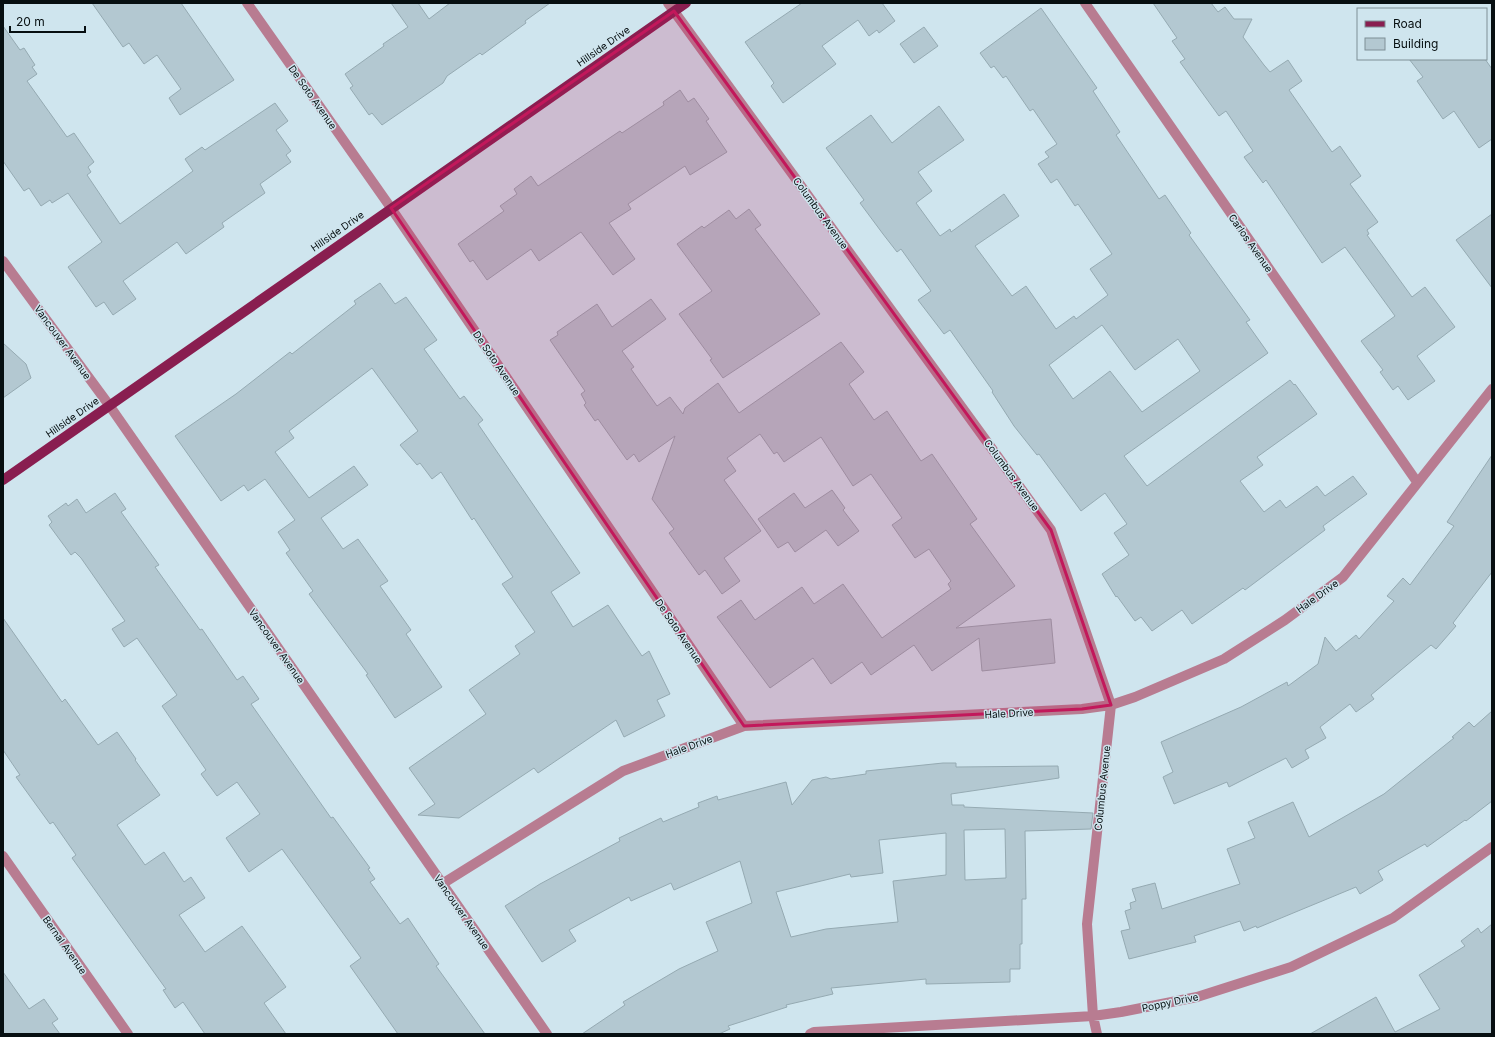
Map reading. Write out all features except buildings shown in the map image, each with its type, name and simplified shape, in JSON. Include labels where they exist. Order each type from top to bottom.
[{"type":"main road","name":"Hillside Drive","points":[[3,480],[392,208],[671,7],[686,3]]},
{"type":"street","name":"De Soto Avenue","points":[[247,3],[392,208],[744,726]]},
{"type":"street","name":"Carlos Avenue","points":[[1085,3],[1417,482]]},
{"type":"street","name":"Columbus Avenue","points":[[671,7],[1051,530],[1111,705],[1087,924],[1093,1016],[1097,1034]]},
{"type":"street","name":"Vancouver Avenue","points":[[3,261],[109,406],[547,1034]]},
{"type":"street","name":"Hale Drive","points":[[442,884],[622,771],[744,726],[1082,709],[1111,705],[1135,697],[1224,659],[1290,616],[1343,577],[1417,482],[1492,390]]},
{"type":"street","name":"Poppy Drive","points":[[810,1034],[814,1032],[1093,1016],[1197,997],[1291,967],[1393,918],[1492,846]]},
{"type":"street","name":"Bernal Avenue","points":[[3,856],[128,1034]]},
{"type":"highlighted area","points":[[674,11],[1051,530],[1111,705],[1082,709],[744,726],[391,208]]}]
